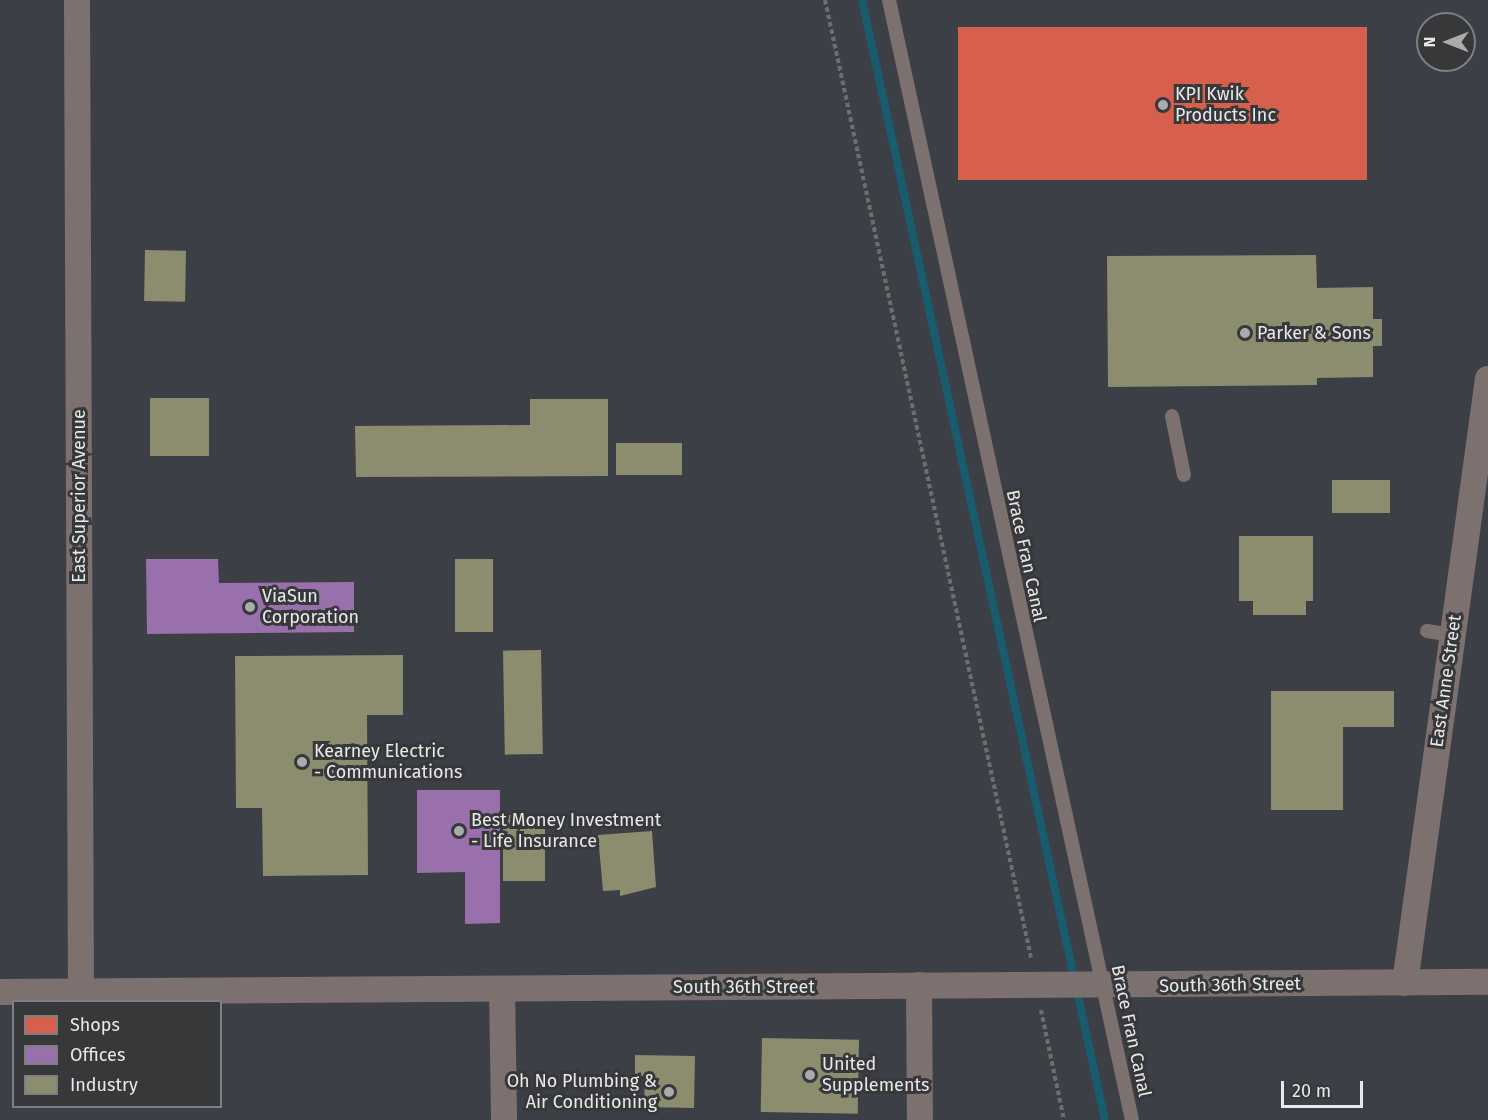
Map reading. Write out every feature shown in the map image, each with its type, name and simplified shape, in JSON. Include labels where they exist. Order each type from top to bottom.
[{"type":"street","name":"East Superior Avenue","points":[[77,0],[81,992]]},
{"type":"street","name":"East Anne Street","points":[[1405,983],[1488,379]]},
{"type":"street","name":"South 36th Street","points":[[0,992],[1488,982]]},
{"type":"street","points":[[919,985],[920,1120]]},
{"type":"street","points":[[502,989],[504,1120]]},
{"type":"lane","name":"Brace Fran Canal","points":[[889,0],[1100,986],[1132,1120]]},
{"type":"lane","points":[[1172,416],[1184,475]]},
{"type":"lane","points":[[1427,631],[1453,635]]},
{"type":"path","points":[[825,0],[1064,1120]]},
{"type":"shaded area","points":[[0,0],[1488,0],[1488,1120],[0,1120]]},
{"type":"building: Shops","name":"KPI Kwik Products Inc","points":[[958,27],[1367,27],[1367,180],[958,180]]},
{"type":"building: Offices","name":"ViaSun Corporation","points":[[146,559],[218,559],[219,583],[354,582],[354,632],[147,634]]},
{"type":"building: Offices","name":"Best Money Investment - Life Insurance","points":[[417,790],[500,790],[500,923],[465,924],[465,872],[417,873]]},
{"type":"building: Industry","points":[[145,250],[186,251],[185,302],[144,301]]},
{"type":"building: Industry","name":"Parker & Sons","points":[[1316,255],[1317,288],[1373,287],[1373,319],[1382,319],[1382,346],[1373,346],[1373,377],[1317,378],[1317,385],[1108,387],[1107,256]]},
{"type":"building: Industry","points":[[150,398],[209,398],[209,456],[150,456]]},
{"type":"building: Industry","points":[[530,399],[608,399],[608,476],[356,477],[355,426],[530,425]]},
{"type":"building: Industry","points":[[616,443],[682,443],[682,475],[616,475]]},
{"type":"building: Industry","points":[[1332,480],[1390,480],[1390,513],[1332,513]]},
{"type":"building: Industry","points":[[1239,536],[1313,536],[1313,601],[1306,601],[1306,615],[1253,615],[1253,601],[1239,601]]},
{"type":"building: Industry","points":[[455,559],[493,559],[493,632],[455,632]]},
{"type":"building: Industry","points":[[541,650],[543,754],[505,755],[503,651]]},
{"type":"building: Industry","name":"Kearney Electric - Communications","points":[[403,655],[403,715],[367,715],[368,875],[263,876],[262,808],[236,808],[235,656]]},
{"type":"building: Industry","points":[[1271,691],[1394,691],[1394,727],[1343,727],[1343,810],[1271,810]]},
{"type":"building: Industry","points":[[503,815],[545,815],[545,881],[503,881]]},
{"type":"building: Industry","points":[[652,831],[656,887],[620,896],[620,890],[603,891],[598,835]]},
{"type":"building: Industry","name":"United Supplements","points":[[762,1038],[859,1040],[858,1114],[761,1112]]},
{"type":"building: Industry","name":"Oh No Plumbing & Air Conditioning","points":[[635,1055],[695,1056],[694,1108],[644,1107],[645,1076],[635,1076]]},
{"type":"waterway","points":[[862,0],[1105,1120]]},
{"type":"place","name":"KPI Kwik Products Inc","points":[[1163,105]]},
{"type":"place","name":"Parker & Sons","points":[[1245,333]]},
{"type":"place","name":"ViaSun Corporation","points":[[250,607]]},
{"type":"place","name":"Kearney Electric - Communications","points":[[302,762]]},
{"type":"place","name":"Best Money Investment - Life Insurance","points":[[459,831]]},
{"type":"place","name":"United Supplements","points":[[810,1075]]},
{"type":"place","name":"Oh No Plumbing & Air Conditioning","points":[[669,1092]]}]
